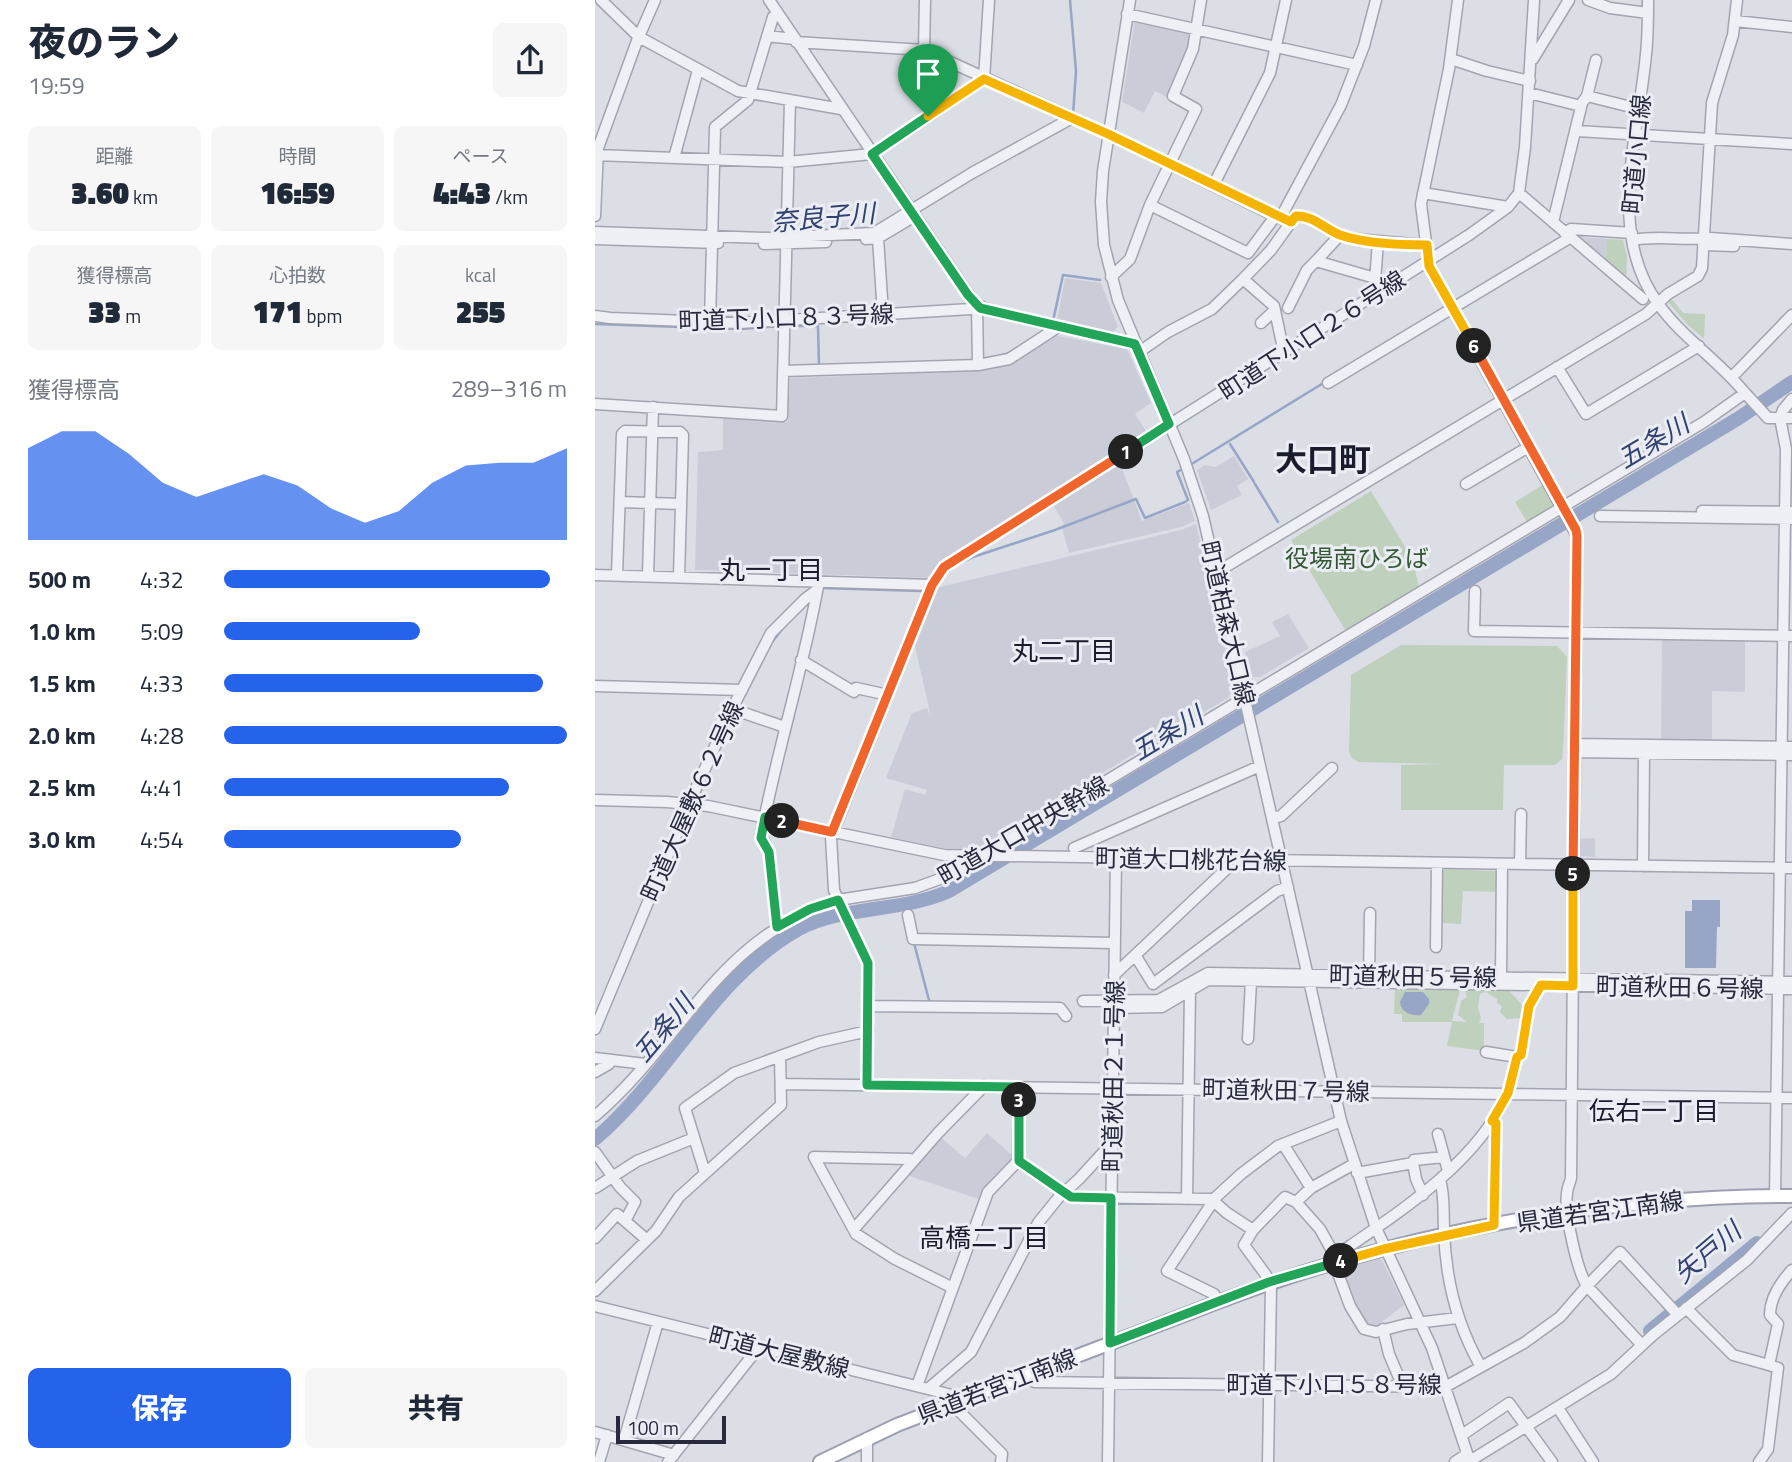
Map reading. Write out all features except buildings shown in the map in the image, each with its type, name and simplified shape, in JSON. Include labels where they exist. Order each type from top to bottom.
[{"type":"main road","name":"県道若宮江南線","points":[[820,1462],[867,1438],[958,1400],[1335,1259],[1494,1225],[1566,1213],[1686,1198],[1792,1196]]},
{"type":"street","points":[[601,0],[639,37],[739,91],[841,109]]},
{"type":"street","points":[[595,216],[596,155],[655,0]]},
{"type":"street","points":[[769,0],[977,306],[978,365]]},
{"type":"street","points":[[924,50],[925,0]]},
{"type":"street","points":[[984,79],[989,0]]},
{"type":"street","name":"町道柏森大口線","points":[[1130,0],[1108,134],[1101,202],[1104,245],[1111,277],[1194,487],[1217,572],[1341,1121],[1376,1228],[1421,1322],[1469,1460]]},
{"type":"street","points":[[1111,277],[1130,259],[1150,205],[1196,108],[1173,96],[1192,49],[1201,0]]},
{"type":"street","points":[[1213,186],[1270,73],[1286,0]]},
{"type":"street","points":[[1150,205],[1248,253],[1277,217],[1282,215],[1336,118],[1357,65],[1376,0]]},
{"type":"street","points":[[1458,0],[1451,60],[1421,212],[1429,266],[1575,529],[1578,549],[1571,1178],[1566,1213],[1581,1273],[1587,1286],[1642,1345]]},
{"type":"street","name":"町道下小口２６号線","points":[[832,832],[939,573],[952,561],[1374,296],[1509,207],[1518,192],[1524,168],[1534,0]]},
{"type":"street","points":[[1531,62],[1569,0]]},
{"type":"street","points":[[1588,0],[1610,8],[1648,13]]},
{"type":"street","name":"町道小口線","points":[[1648,0],[1646,55],[1629,203],[1632,237],[1642,272],[1658,304],[1677,327],[1748,395]]},
{"type":"street","points":[[1217,572],[1646,314],[1700,273],[1714,93],[1735,21],[1737,0]]},
{"type":"street","points":[[710,321],[715,127],[748,100],[773,16],[777,14]]},
{"type":"street","points":[[1128,14],[1357,65]]},
{"type":"street","points":[[1735,21],[1792,27]]},
{"type":"street","points":[[767,36],[795,41],[924,50],[1291,222]]},
{"type":"street","points":[[1451,60],[1530,81]]},
{"type":"street","points":[[1553,222],[1581,106],[1587,96],[1596,60]]},
{"type":"street","points":[[674,158],[698,70]]},
{"type":"street","points":[[596,155],[788,162],[872,154],[984,79]]},
{"type":"street","points":[[1529,93],[1581,106]]},
{"type":"street","points":[[1587,96],[1639,109]]},
{"type":"street","points":[[595,404],[782,416],[790,101]]},
{"type":"street","points":[[595,239],[879,239],[972,173],[1072,118]]},
{"type":"street","points":[[1577,131],[1792,144]]},
{"type":"street","points":[[1423,192],[1509,207]]},
{"type":"street","points":[[1518,192],[1643,299]]},
{"type":"street","points":[[786,241],[874,233],[913,214]]},
{"type":"street","points":[[977,306],[1137,348],[1212,309],[1271,250],[1296,216],[1308,216],[1318,225],[1340,234],[1378,241],[1427,245]]},
{"type":"street","points":[[1328,383],[1453,308],[1568,235],[1571,229],[1632,237],[1792,250]]},
{"type":"street","points":[[595,232],[712,239]]},
{"type":"street","points":[[1288,308],[1307,270],[1340,234]]},
{"type":"street","points":[[879,239],[883,314]]},
{"type":"street","points":[[1374,296],[1378,241]]},
{"type":"street","points":[[1703,242],[1792,244]]},
{"type":"street","points":[[1316,261],[1375,278]]},
{"type":"street","points":[[1243,279],[1274,306],[1284,353]]},
{"type":"street","name":"町道下小口８３号線","points":[[595,316],[710,321],[784,320],[971,309],[977,306]]},
{"type":"street","points":[[1261,323],[1275,310]]},
{"type":"street","points":[[1732,377],[1792,315]]},
{"type":"street","points":[[783,371],[978,365],[1009,359],[1058,327]]},
{"type":"street","points":[[1557,368],[1586,414],[1699,346]]},
{"type":"street","points":[[1748,395],[1768,418],[1792,418]]},
{"type":"street","name":"町道大口中央幹線","points":[[595,1116],[645,1064],[711,983],[777,927],[810,909],[838,900],[932,883],[988,855],[1246,702],[1748,395]]},
{"type":"street","points":[[1775,1196],[1780,868],[1787,751],[1788,516],[1786,449],[1780,418],[1792,399]]},
{"type":"street","points":[[648,576],[653,407]]},
{"type":"street","points":[[617,575],[622,434],[625,431],[653,431],[680,432],[683,435],[679,577]]},
{"type":"street","points":[[1466,484],[1529,446]]},
{"type":"street","points":[[620,502],[681,503]]},
{"type":"street","points":[[1610,510],[1788,516]]},
{"type":"street","points":[[1600,516],[1788,516]]},
{"type":"street","points":[[595,575],[679,577],[818,586],[932,585]]},
{"type":"street","points":[[777,927],[769,852],[761,838],[818,586]]},
{"type":"street","name":"町道大屋敷６２号線","points":[[595,1029],[689,804],[740,693],[771,633],[818,586]]},
{"type":"street","points":[[1475,591],[1474,631],[1787,636]]},
{"type":"street","points":[[801,660],[854,692],[856,688],[888,695]]},
{"type":"street","points":[[595,686],[740,693]]},
{"type":"street","points":[[595,693],[740,693]]},
{"type":"street","points":[[732,709],[785,727]]},
{"type":"street","points":[[1574,748],[1787,751]]},
{"type":"street","points":[[1574,748],[1644,753],[1787,751]]},
{"type":"street","points":[[1643,866],[1644,753]]},
{"type":"street","points":[[1074,848],[1261,766]]},
{"type":"street","points":[[1272,818],[1281,816],[1332,768]]},
{"type":"street","name":"町道大口桃花台線","points":[[595,800],[689,804],[765,817],[934,854],[1792,868]]},
{"type":"street","points":[[1520,864],[1521,814]]},
{"type":"street","points":[[832,832],[830,842],[834,890],[868,963],[867,1085]]},
{"type":"street","name":"町道秋田２１号線","points":[[1108,1462],[1116,858]]},
{"type":"street","points":[[1114,975],[1236,860]]},
{"type":"street","points":[[1436,947],[1437,863]]},
{"type":"street","points":[[1501,977],[1502,864]]},
{"type":"street","points":[[1135,956],[1153,984],[1277,891],[1288,887]]},
{"type":"street","points":[[1369,975],[1370,914]]},
{"type":"street","points":[[908,915],[913,939],[1114,943]]},
{"type":"street","name":"町道秋田５号線","points":[[1083,1001],[1114,1005],[1159,1000],[1207,973],[1308,978],[1369,975],[1501,977],[1573,982]]},
{"type":"street","name":"町道秋田６号線","points":[[1114,1005],[1162,1007],[1208,980],[1308,978],[1541,985],[1573,982],[1778,985],[1792,989]]},
{"type":"street","points":[[1248,1039],[1251,981]]},
{"type":"street","points":[[1778,985],[1792,982]]},
{"type":"street","points":[[1335,1259],[1423,1195],[1440,1180],[1492,1121],[1508,1093],[1517,1057],[1521,1055],[1529,1006],[1541,985]]},
{"type":"street","points":[[1184,1199],[1190,991]]},
{"type":"street","points":[[869,1006],[1061,1008],[1066,1016]]},
{"type":"street","points":[[705,1173],[685,1108],[734,1073],[819,1042],[868,1031]]},
{"type":"street","points":[[1486,1052],[1517,1057]]},
{"type":"street","points":[[595,1291],[656,1231],[679,1197],[781,1105],[780,1056]]},
{"type":"street","points":[[595,1058],[645,1064]]},
{"type":"street","points":[[595,1072],[610,1061]]},
{"type":"street","name":"町道秋田７号線","points":[[781,1084],[1792,1098]]},
{"type":"street","points":[[854,1229],[913,1161],[984,1087]]},
{"type":"street","points":[[917,1386],[988,1192],[1019,1161],[1019,1087]]},
{"type":"street","points":[[1217,1302],[1214,1294],[1167,1271],[1214,1200],[1272,1149],[1341,1121]]},
{"type":"street","points":[[1492,1121],[1496,1123],[1494,1225]]},
{"type":"street","points":[[1438,1134],[1448,1171]]},
{"type":"street","points":[[595,1188],[637,1161],[694,1138]]},
{"type":"street","points":[[928,1389],[971,1352],[1038,1223],[1112,1143]]},
{"type":"street","points":[[1283,1144],[1311,1188]]},
{"type":"street","points":[[595,1152],[635,1202],[625,1221]]},
{"type":"street","points":[[913,1161],[814,1157],[856,1234],[879,1250],[953,1288]]},
{"type":"street","points":[[1296,1202],[1311,1188],[1356,1169],[1444,1157]]},
{"type":"street","points":[[1019,1161],[1071,1197],[1214,1200],[1227,1213],[1253,1230]]},
{"type":"street","points":[[1413,1163],[1423,1195]]},
{"type":"street","points":[[1440,1180],[1446,1198],[1445,1235],[1454,1310],[1481,1367]]},
{"type":"street","points":[[1268,1462],[1269,1282],[1244,1245],[1253,1230],[1286,1198],[1296,1202],[1320,1229],[1335,1259],[1357,1321],[1364,1329],[1373,1332],[1458,1318]]},
{"type":"street","points":[[1455,1462],[1469,1460],[1612,1374],[1642,1345],[1753,1254],[1792,1213]]},
{"type":"street","points":[[595,1238],[617,1214],[647,1240]]},
{"type":"street","name":"町道下小口５８号線","points":[[1020,1377],[1035,1382],[1445,1387],[1524,1343],[1560,1317],[1620,1252],[1682,1312]]},
{"type":"street","points":[[1769,1365],[1778,1324],[1770,1315],[1771,1303],[1792,1270]]},
{"type":"street","name":"町道大屋敷線","points":[[595,1306],[917,1386],[958,1400]]},
{"type":"street","points":[[1682,1312],[1733,1355],[1779,1368],[1768,1449],[1759,1462]]},
{"type":"street","points":[[624,1440],[658,1322]]},
{"type":"street","points":[[1383,1329],[1389,1354],[1403,1387]]},
{"type":"street","points":[[595,1432],[671,1458],[759,1347]]},
{"type":"street","points":[[958,1400],[1002,1454],[1001,1462]]},
{"type":"street","points":[[1462,1435],[1509,1403],[1552,1462]]},
{"type":"street","points":[[1557,1408],[1593,1462]]},
{"type":"street","points":[[599,1462],[607,1435]]},
{"type":"street","points":[[867,1438],[867,1462]]},
{"type":"shaded area","points":[[1135,19],[1192,30],[1190,49],[1169,98],[1155,91],[1144,113],[1122,102]]},
{"type":"shaded area","points":[[1576,237],[1607,239],[1606,262]]},
{"type":"shaded area","points":[[1065,278],[1101,283],[1118,327],[1113,332],[1057,321]]},
{"type":"shaded area","points":[[1053,335],[1127,349],[1151,403],[1135,414],[1146,431],[951,556],[928,578],[695,570],[698,452],[723,450],[723,418],[788,422],[790,378],[976,371]]},
{"type":"shaded area","points":[[1234,456],[1248,479],[1237,486],[1242,495],[1211,510],[1197,470],[1205,465],[1216,467]]},
{"type":"shaded area","points":[[1120,463],[1142,521],[1189,503],[1195,521],[1181,527],[1069,553],[1062,528],[1064,523],[1053,505]]},
{"type":"shaded area","points":[[1196,524],[1234,687],[1229,697],[1047,806],[1048,811],[991,844],[975,849],[942,848],[891,837],[905,789],[925,795],[927,790],[886,778],[912,713],[927,708],[931,717],[914,642],[936,588],[1181,530]]},
{"type":"shaded area","points":[[1288,614],[1309,648],[1260,677],[1251,677],[1245,652],[1280,636],[1272,622]]},
{"type":"shaded area","points":[[1662,638],[1745,639],[1745,692],[1712,691],[1712,744],[1661,744]]},
{"type":"shaded area","points":[[1595,838],[1595,857],[1579,856],[1577,839]]},
{"type":"shaded area","points":[[987,1133],[1014,1157],[986,1187],[979,1199],[906,1175],[939,1136],[965,1158]]},
{"type":"shaded area","points":[[1376,1257],[1382,1260],[1404,1305],[1370,1328],[1362,1325],[1338,1268]]},
{"type":"green space","points":[[1607,239],[1623,240],[1627,256],[1626,280],[1606,262]]},
{"type":"green space","points":[[1670,297],[1683,313],[1705,314],[1704,339],[1669,303]]},
{"type":"green space","points":[[1546,483],[1555,504],[1527,522],[1515,502]]},
{"type":"green space","name":"役場南ひろば","points":[[1371,491],[1412,558],[1419,587],[1347,630],[1291,540]]},
{"type":"green space","points":[[1401,645],[1557,646],[1567,657],[1562,759],[1555,765],[1504,765],[1503,810],[1401,810],[1401,765],[1445,764],[1358,762],[1351,757],[1349,751],[1351,675]]},
{"type":"green space","points":[[1441,869],[1496,871],[1499,874],[1499,892],[1463,891],[1461,924],[1441,923]]},
{"type":"green space","points":[[1503,984],[1523,1006],[1522,1018],[1507,1019],[1500,1012],[1502,1006],[1497,1003],[1497,999],[1486,992],[1480,994],[1479,1023],[1484,1023],[1484,1051],[1447,1046],[1452,1022],[1402,1022],[1402,1014],[1394,1014],[1395,985],[1461,986],[1452,1021],[1467,1022],[1458,1015],[1461,1001],[1467,997],[1465,990],[1469,985]]},
{"type":"water","points":[[1692,900],[1720,900],[1716,968],[1685,968],[1685,911],[1692,911]]},
{"type":"water","points":[[1405,992],[1423,992],[1429,999],[1429,1004],[1421,1015],[1402,1009],[1400,1002]]},
{"type":"waterway","name":"奈良子川","points":[[1070,0],[1076,71],[1073,115]]},
{"type":"waterway","points":[[1053,321],[1063,275],[1100,280]]},
{"type":"waterway","points":[[595,324],[740,329],[781,326]]},
{"type":"waterway","points":[[788,326],[818,326],[819,366],[822,366]]},
{"type":"waterway","points":[[999,356],[1013,352]]},
{"type":"waterway","points":[[1190,465],[1325,382]]},
{"type":"waterway","name":"五条川","points":[[595,1139],[646,1086],[741,973],[769,949],[799,929],[833,916],[912,903],[949,891],[1739,418],[1792,382]]},
{"type":"waterway","points":[[1230,444],[1254,482]]},
{"type":"waterway","points":[[943,576],[954,566],[973,557],[1136,499],[1145,518],[1185,502],[1188,500],[1177,472],[1184,468]]},
{"type":"waterway","points":[[1255,484],[1278,522]]},
{"type":"waterway","points":[[822,588],[921,591],[926,588]]},
{"type":"waterway","points":[[772,642],[787,623]]},
{"type":"waterway","points":[[914,943],[930,1004]]},
{"type":"waterway","name":"矢戸川","points":[[1650,1331],[1757,1243]]},
{"type":"district","name":"大口町","points":[[1323,459]]},
{"type":"district","name":"丸一丁目","points":[[771,569]]},
{"type":"district","name":"丸二丁目","points":[[1064,650]]},
{"type":"district","name":"伝右一丁目","points":[[1654,1110]]},
{"type":"district","name":"高橋二丁目","points":[[984,1237]]},
{"type":"route","points":[[984,79],[1108,134],[1277,217],[1291,222],[1296,216],[1308,216],[1318,225],[1350,237],[1427,245],[1429,266],[1576,530],[1578,549],[1573,986],[1541,985],[1529,1006],[1521,1055],[1517,1057],[1508,1093],[1492,1121],[1496,1123],[1494,1225],[1384,1249],[1269,1282],[1110,1343],[1111,1198],[1071,1197],[1019,1161],[1019,1087],[867,1085],[868,963],[838,900],[810,909],[777,927],[769,852],[761,838],[765,817],[832,832],[939,573],[952,561],[1169,424],[1135,344],[983,309],[973,302],[872,154],[928,116],[984,79]]}]
